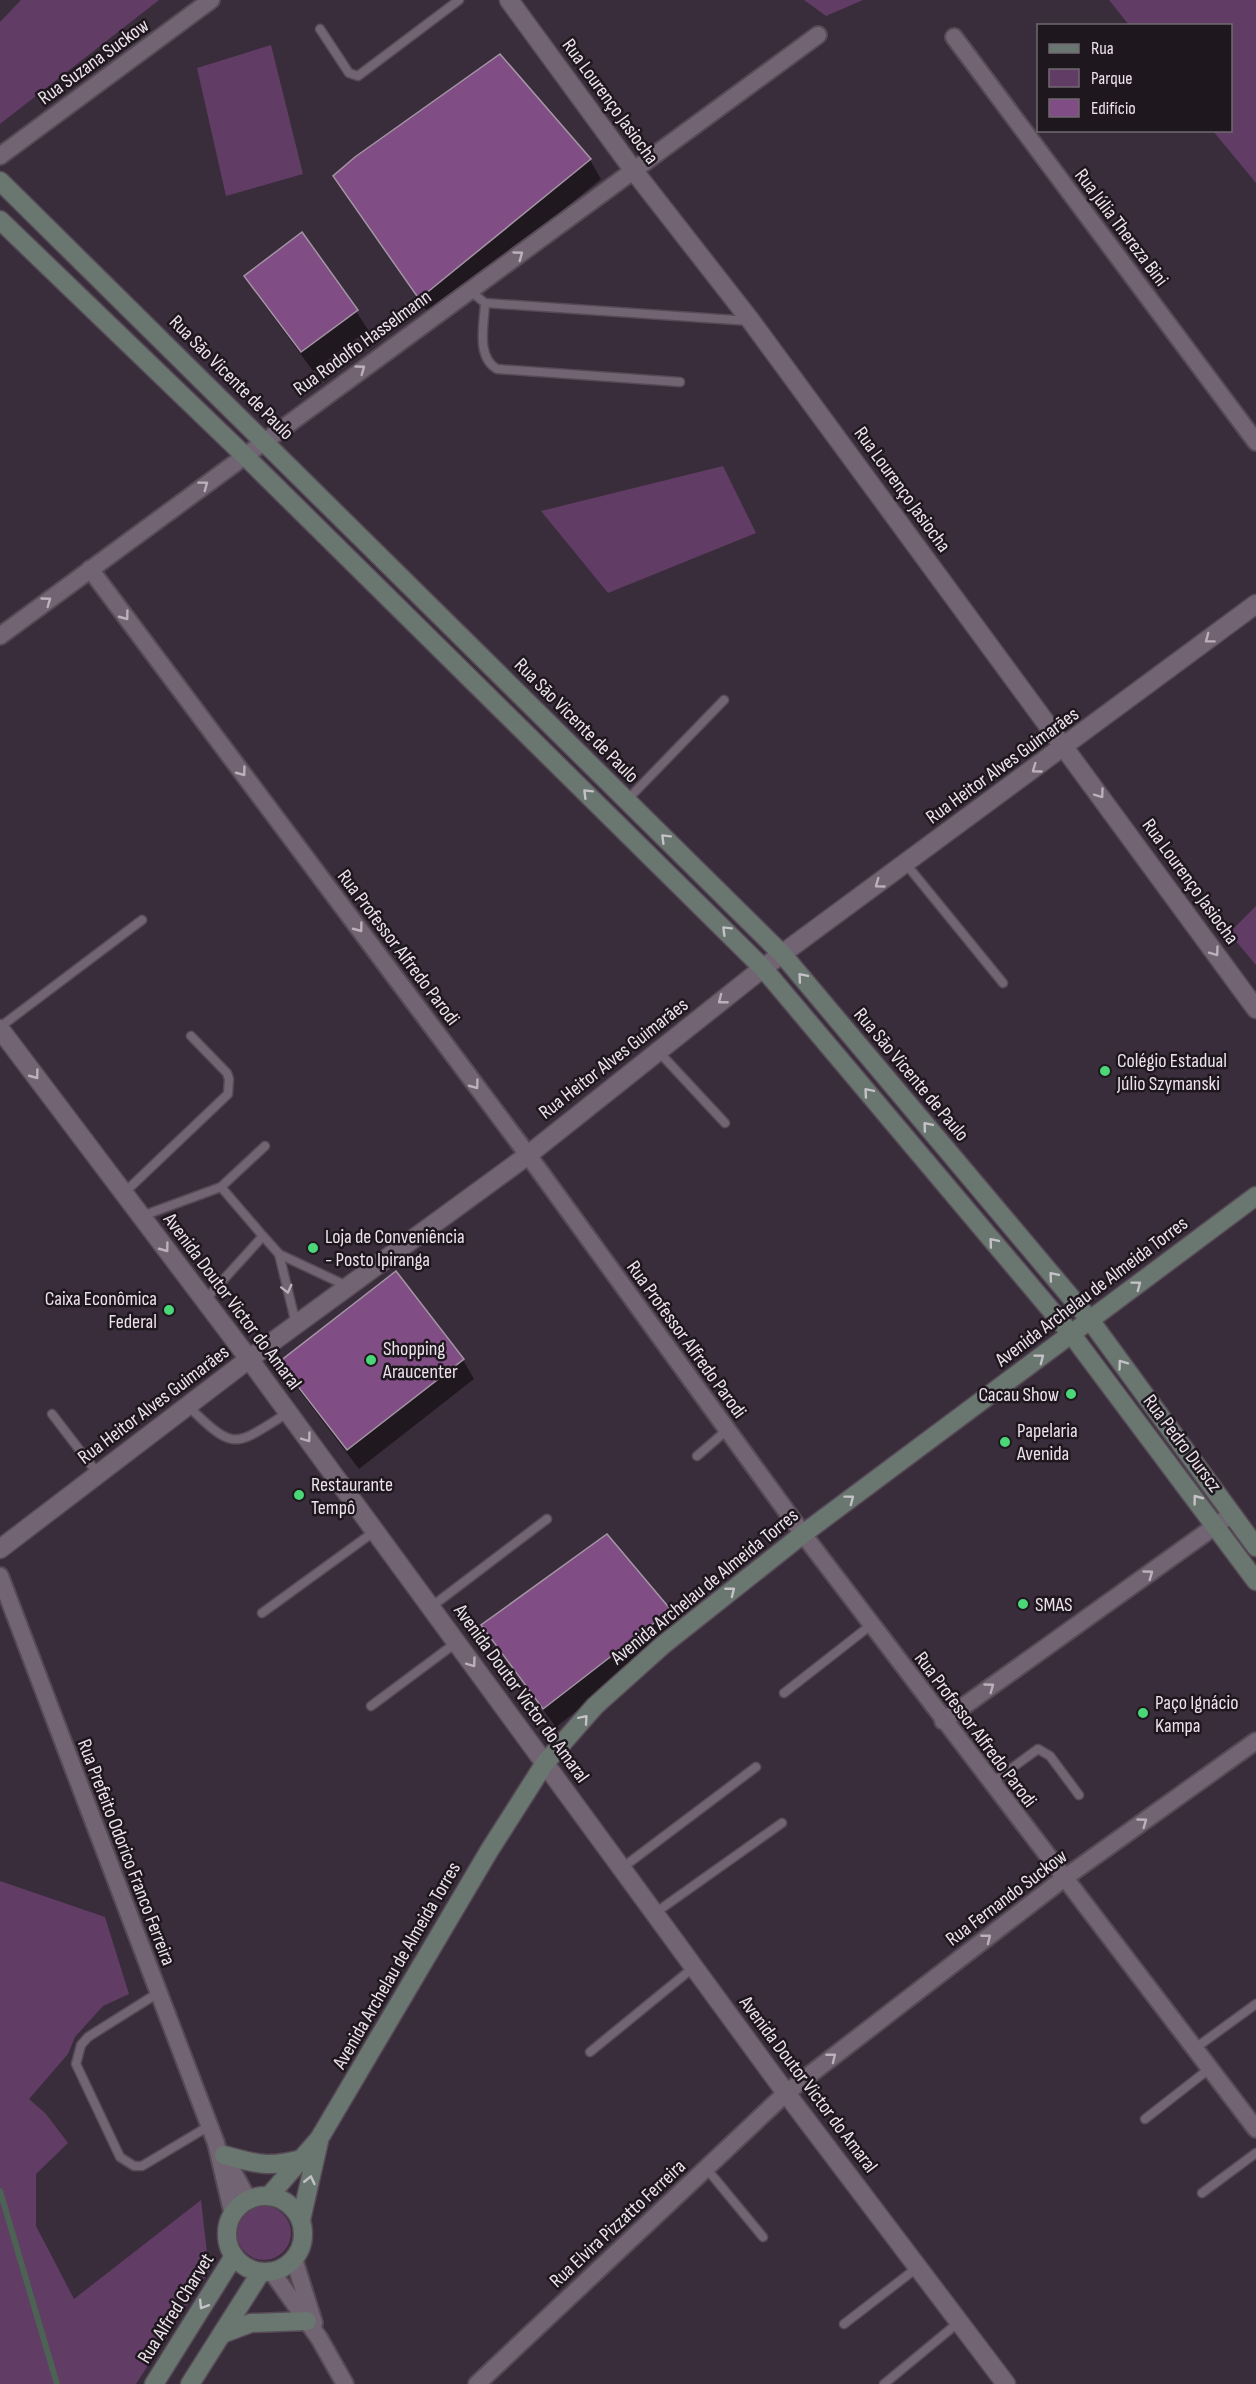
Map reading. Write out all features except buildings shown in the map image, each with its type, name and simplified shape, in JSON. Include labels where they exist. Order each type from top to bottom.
[{"type":"main road","name":"Rua São Vicente de Paulo","points":[[0,181],[783,955],[1090,1320]]},
{"type":"main road","points":[[0,220],[244,454],[763,968],[1072,1335]]},
{"type":"main road","name":"Avenida Archelau de Almeida Torres","points":[[269,2196],[319,2139],[489,1851],[545,1763],[595,1706],[663,1645],[803,1534],[1256,1196]]},
{"type":"main road","name":"Rua Pedro Durscz","points":[[1090,1320],[1256,1547]]},
{"type":"main road","name":"Rua Pedro Durscz","points":[[1072,1335],[1217,1525],[1256,1581]]},
{"type":"main road","name":"Avenida Archelau de Almeida Torres","points":[[301,2220],[319,2139]]},
{"type":"main road","points":[[220,2149],[254,2164],[277,2166],[302,2159]]},
{"type":"main road","points":[[269,2196],[283,2200],[301,2220],[303,2234],[301,2247],[294,2259],[284,2267],[267,2272],[241,2264],[228,2243],[228,2228],[233,2215],[249,2201],[269,2196]]},
{"type":"main road","name":"Rua Alfred Charvet","points":[[154,2384],[234,2256]]},
{"type":"main road","points":[[190,2384],[222,2334],[267,2272]]},
{"type":"main road","points":[[222,2334],[251,2323],[307,2321]]},
{"type":"street","name":"Rua Suzana Suckow","points":[[0,156],[211,0]]},
{"type":"street","name":"Rua Lourenço Jasiocha","points":[[509,0],[634,171],[751,321],[1066,747],[1256,1009]]},
{"type":"street","name":"Rua Rodolfo Hasselmann","points":[[0,636],[244,454],[818,35]]},
{"type":"street","name":"Rua Júlia Thereza Bini","points":[[954,37],[1256,442]]},
{"type":"street","name":"Rua Professor Alfredo Parodi","points":[[90,570],[528,1155],[871,1625],[990,1784],[1256,2129]]},
{"type":"street","name":"Rua Heitor Alves Guimarães","points":[[0,1549],[249,1359],[528,1155],[763,968],[1066,747],[1256,604]]},
{"type":"street","name":"Avenida Doutor Victor do Amaral","points":[[0,1028],[289,1412],[786,2093],[1006,2384]]},
{"type":"street","points":[[943,1721],[1232,1514]]},
{"type":"street","name":"Rua Prefeito Odorico Franco Ferreira","points":[[0,1576],[209,2126],[249,2201]]},
{"type":"street","name":"Rua Fernando Suckow","points":[[786,2093],[1063,1879],[1256,1741]]},
{"type":"street","name":"Rua Elvira Pizzatto Ferreira","points":[[477,2384],[786,2093]]},
{"type":"street","name":"Rua Prefeito Odorico Franco Ferreira","points":[[220,2149],[233,2215]]},
{"type":"street","points":[[294,2259],[319,2338]]},
{"type":"street","points":[[267,2272],[319,2338],[345,2384]]},
{"type":"lane","points":[[320,29],[349,73],[358,76],[459,0]]},
{"type":"lane","points":[[470,290],[485,303],[751,321]]},
{"type":"lane","points":[[485,303],[483,351],[488,364],[497,369],[680,382]]},
{"type":"lane","points":[[627,800],[724,700]]},
{"type":"lane","points":[[906,864],[1003,983]]},
{"type":"lane","points":[[0,1028],[142,920]]},
{"type":"lane","points":[[124,1193],[228,1094],[227,1073],[191,1036]]},
{"type":"lane","points":[[658,1051],[724,1123]]},
{"type":"lane","points":[[142,1216],[221,1187],[265,1146]]},
{"type":"lane","points":[[221,1187],[279,1254],[347,1287]]},
{"type":"lane","points":[[205,1300],[263,1236]]},
{"type":"lane","points":[[279,1254],[296,1324]]},
{"type":"lane","points":[[187,1406],[218,1435],[235,1440],[252,1434],[289,1412]]},
{"type":"lane","points":[[52,1414],[98,1474]]},
{"type":"lane","points":[[697,1456],[727,1430]]},
{"type":"lane","points":[[431,1607],[547,1519]]},
{"type":"lane","points":[[262,1613],[375,1531]]},
{"type":"lane","points":[[784,1693],[871,1625]]},
{"type":"lane","points":[[371,1706],[457,1642]]},
{"type":"lane","points":[[990,1784],[1038,1749],[1050,1756],[1079,1795]]},
{"type":"lane","points":[[622,1868],[756,1767]]},
{"type":"lane","points":[[655,1913],[782,1823]]},
{"type":"lane","points":[[590,2052],[694,1967]]},
{"type":"lane","points":[[158,1993],[88,2037],[81,2045],[76,2064],[120,2157],[134,2166],[142,2166],[209,2126]]},
{"type":"lane","points":[[1194,2049],[1256,2004]]},
{"type":"lane","points":[[1145,2119],[1209,2069]]},
{"type":"lane","points":[[1202,2193],[1256,2153]]},
{"type":"lane","points":[[706,2168],[763,2237]]},
{"type":"lane","points":[[844,2324],[918,2267]]},
{"type":"lane","points":[[884,2384],[959,2322]]},
{"type":"green space","points":[[21,0],[159,0],[0,124],[0,22]]},
{"type":"green space","points":[[804,0],[863,0],[826,16]]},
{"type":"green space","points":[[1109,0],[1256,0],[1256,183],[1214,132],[1232,132],[1232,24],[1128,24]]},
{"type":"green space","points":[[271,45],[303,174],[226,196],[197,68]]},
{"type":"green space","points":[[723,466],[756,533],[608,593],[541,511]]},
{"type":"green space","points":[[1256,906],[1256,965],[1229,933]]},
{"type":"green space","points":[[0,1881],[105,1917],[129,1994],[103,2006],[75,2037],[68,2054],[29,2099],[46,2114],[68,2143],[36,2174],[36,2226],[74,2299],[201,2200],[209,2271],[136,2384],[0,2384]]},
{"type":"green space","points":[[259,2206],[269,2206],[279,2210],[287,2218],[291,2233],[287,2248],[279,2256],[269,2260],[259,2260],[249,2256],[241,2248],[237,2238],[237,2228],[241,2218],[249,2210]]},
{"type":"waterway","points":[[0,2191],[57,2384]]},
{"type":"place","name":"Colégio Estadual Júlio Szymanski","points":[[1105,1071]]},
{"type":"place","name":"Loja de Conveniência - Posto Ipiranga","points":[[313,1248]]},
{"type":"place","name":"Caixa Econômica Federal","points":[[169,1310]]},
{"type":"place","name":"Shopping Araucenter","points":[[371,1360]]},
{"type":"place","name":"Cacau Show","points":[[1071,1394]]},
{"type":"place","name":"Papelaria Avenida","points":[[1005,1442]]},
{"type":"place","name":"Restaurante Tempô","points":[[299,1495]]},
{"type":"place","name":"SMAS","points":[[1023,1604]]},
{"type":"place","name":"Paço Ignácio Kampa","points":[[1143,1713]]}]
